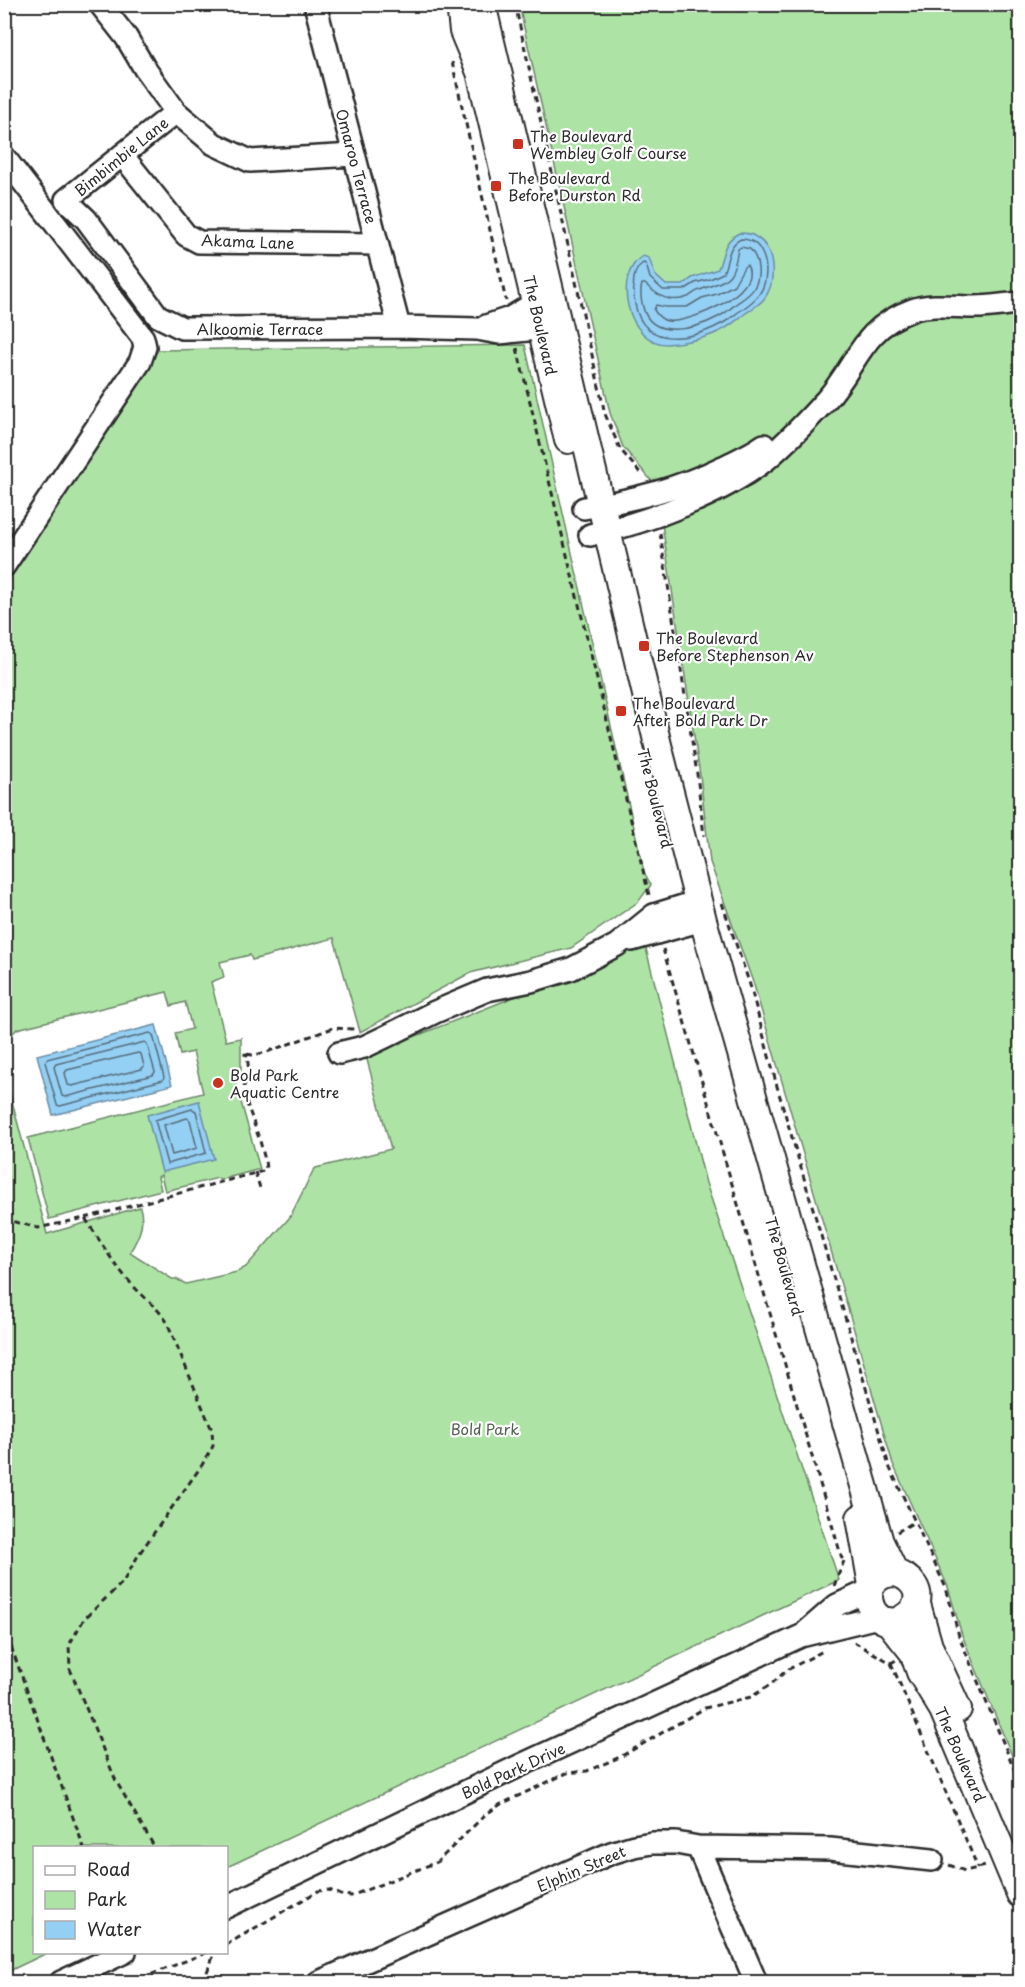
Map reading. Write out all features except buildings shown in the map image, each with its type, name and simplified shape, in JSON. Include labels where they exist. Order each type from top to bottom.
[{"type":"main road","name":"The Boulevard","points":[[460,4],[464,31],[480,72],[544,301]]},
{"type":"main road","name":"The Boulevard","points":[[482,4],[544,301],[598,533],[658,745],[698,909],[880,1542],[895,1573],[904,1575],[916,1589],[917,1604],[929,1646],[961,1714],[1014,1861],[1020,1894]]},
{"type":"main road","name":"The Boulevard","points":[[698,909],[727,1066],[859,1511],[871,1588],[868,1600],[873,1611],[914,1652],[920,1672],[943,1710],[1014,1861]]},
{"type":"main road","points":[[871,1588],[879,1577],[887,1573],[895,1573]]},
{"type":"main road","points":[[883,1619],[896,1622],[911,1613],[917,1604]]},
{"type":"street","points":[[100,4],[126,37],[145,69],[176,111],[214,144],[250,161],[354,155]]},
{"type":"street","name":"Omaroo Terrace","points":[[315,4],[399,327]]},
{"type":"street","name":"Bimbimbie Lane","points":[[66,201],[176,111]]},
{"type":"street","name":"Akama Lane","points":[[122,155],[186,235],[199,242],[377,244]]},
{"type":"street","points":[[4,157],[143,338],[145,347],[140,362],[4,566]]},
{"type":"street","name":"Alkoomie Terrace","points":[[66,201],[86,219],[158,316],[182,328],[399,327],[499,333],[512,325],[550,328]]},
{"type":"street","points":[[598,533],[655,505],[701,478],[754,453],[792,424],[807,408],[834,369],[871,328],[890,315],[909,306],[966,297],[1020,298]]},
{"type":"street","points":[[512,325],[544,301]]},
{"type":"street","points":[[592,506],[655,505],[739,478],[768,458],[804,424],[829,397],[868,338],[890,320],[914,309],[1020,303]]},
{"type":"street","points":[[339,1053],[364,1047],[435,1012],[487,990],[531,981],[571,969],[656,923],[698,909]]},
{"type":"street","name":"Bold Park Drive","points":[[801,1636],[837,1605],[871,1588]]},
{"type":"street","name":"Bold Park Drive","points":[[228,1906],[530,1761],[801,1636],[883,1619]]},
{"type":"street","name":"Elphin Street","points":[[319,1983],[611,1853],[633,1846],[676,1843],[698,1848],[830,1849],[932,1860]]},
{"type":"street","points":[[698,1848],[756,1983]]},
{"type":"street","points":[[61,1983],[123,1954]]},
{"type":"path","points":[[515,4],[605,414],[620,449],[647,481],[655,505],[697,774],[705,840]]},
{"type":"path","points":[[452,61],[512,325],[656,923],[843,1562]]},
{"type":"path","points":[[698,909],[750,985],[778,1090],[889,1466],[946,1588],[959,1636],[1020,1783]]},
{"type":"path","points":[[4,1219],[38,1228],[85,1218],[263,1171],[266,1165],[246,1101],[244,1086],[249,1073],[247,1054],[241,1055]]},
{"type":"path","points":[[255,1172],[260,1188]]},
{"type":"path","points":[[85,1218],[126,1278],[149,1302],[160,1309],[168,1322],[212,1430],[213,1446],[202,1465],[139,1554],[123,1582],[84,1619],[69,1645],[70,1670],[116,1781],[153,1846]]},
{"type":"path","points":[[4,1628],[83,1846]]},
{"type":"path","points":[[228,1944],[318,1891],[329,1890],[351,1896],[419,1868],[430,1866],[437,1862],[485,1815],[501,1804],[567,1773],[587,1771],[620,1757],[705,1708],[751,1696],[770,1685],[787,1670],[832,1645]]},
{"type":"path","points":[[891,1663],[978,1868]]},
{"type":"path","points":[[932,1860],[966,1871],[990,1864],[1014,1861]]},
{"type":"path","points":[[132,1983],[205,1954]]},
{"type":"path","points":[[203,1983],[215,1954]]},
{"type":"green space","points":[[519,5],[1020,5],[1020,1775],[962,1635],[948,1587],[893,1464],[754,985],[710,862],[700,775],[662,524],[650,479],[623,447],[610,413]]},
{"type":"green space","points":[[525,345],[644,872],[651,885],[638,902],[571,948],[470,973],[360,1032],[334,938],[252,960],[250,955],[220,962],[224,977],[211,982],[226,1041],[241,1038],[241,1072],[233,1074],[260,1169],[165,1191],[161,1175],[158,1177],[161,1190],[49,1219],[28,1138],[203,1093],[193,1052],[180,1055],[175,1033],[192,1029],[185,1002],[171,1006],[167,992],[17,1029],[5,1044],[5,586],[158,350]]},
{"type":"green space","name":"Bold Park","points":[[645,945],[706,1183],[839,1580],[228,1867],[228,1846],[33,1846],[33,1954],[45,1954],[5,1973],[4,1071],[47,1234],[140,1207],[142,1219],[140,1230],[130,1252],[172,1279],[186,1284],[237,1272],[246,1267],[290,1217],[316,1168],[391,1149],[366,1056]]},
{"type":"water","points":[[739,233],[756,237],[767,249],[770,257],[771,284],[762,301],[727,327],[696,340],[667,344],[653,341],[642,333],[628,307],[626,292],[633,265],[643,256],[649,258],[655,275],[666,285],[683,285],[692,278],[718,269],[727,244]]},
{"type":"water","points":[[156,1025],[172,1085],[53,1115],[37,1055]]},
{"type":"water","points":[[199,1101],[214,1159],[162,1172],[147,1115]]},
{"type":"place","name":"The Boulevard Wembley Golf Course","points":[[518,144]]},
{"type":"place","name":"The Boulevard Before Durston Rd","points":[[496,186]]},
{"type":"place","name":"The Boulevard Before Stephenson Av","points":[[644,646]]},
{"type":"place","name":"The Boulevard After Bold Park Dr","points":[[621,711]]},
{"type":"place","name":"Bold Park Aquatic Centre","points":[[218,1083]]}]
